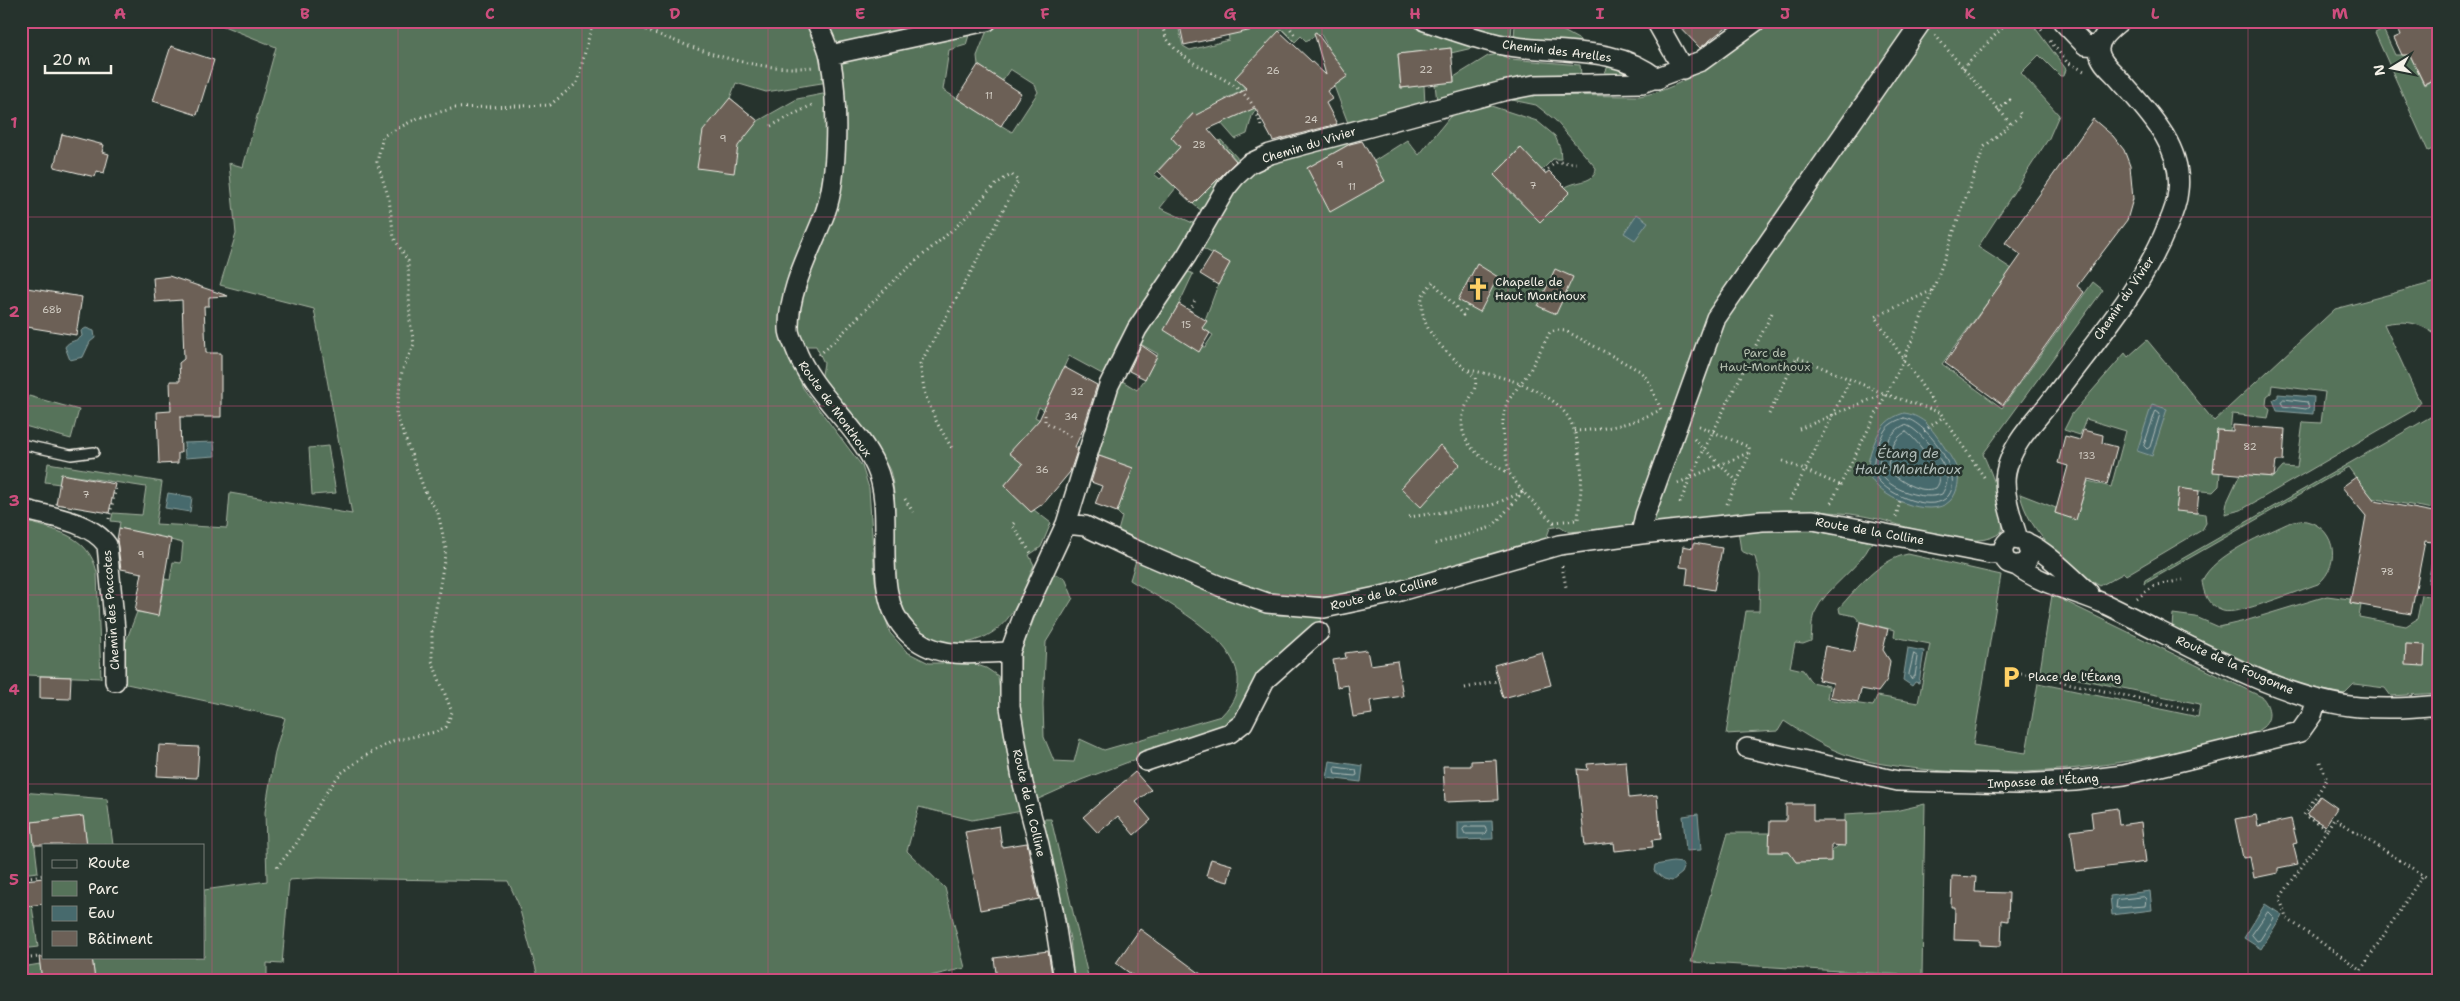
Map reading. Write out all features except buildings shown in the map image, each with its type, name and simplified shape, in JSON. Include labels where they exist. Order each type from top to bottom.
[{"type":"street","name":"Route de Monthoux","points":[[816,21],[830,55],[834,86],[836,127],[832,174],[826,210],[797,283],[789,319],[789,332],[802,366],[864,447],[877,468],[882,485],[887,582],[897,619],[906,632],[924,646],[943,653],[1010,652]]},
{"type":"street","points":[[830,55],[987,21]]},
{"type":"street","name":"Chemin des Arelles","points":[[1424,21],[1498,44],[1590,53],[1623,59],[1643,67],[1658,78]]},
{"type":"street","points":[[1656,21],[1683,69]]},
{"type":"street","name":"Chemin du Vivier","points":[[1066,524],[1109,385],[1137,329],[1191,248],[1226,188],[1249,164],[1270,154],[1503,91],[1534,85],[1642,83],[1683,69],[1714,53],[1756,21]]},
{"type":"street","points":[[2062,21],[2086,46],[2099,46],[2106,34],[2120,21]]},
{"type":"street","points":[[1641,534],[1645,515],[1655,493],[1716,318],[1925,25]]},
{"type":"street","name":"Chemin du Vivier","points":[[2022,540],[2006,485],[2005,474],[2010,458],[2018,443],[2146,271],[2163,236],[2179,191],[2177,171],[2172,152],[2163,134],[2147,111],[2100,58],[2099,46]]},
{"type":"street","name":"Chemin des Paccotes","points":[[21,509],[80,526],[95,533],[107,545],[115,630],[115,680]]},
{"type":"street","name":"Route de la Colline","points":[[1064,980],[1053,910],[1039,845],[1022,784],[1010,707],[1010,652],[1024,614],[1066,524],[1085,526],[1167,564],[1267,603],[1324,608],[1386,595],[1558,545],[1762,521],[1813,520],[1990,554],[2003,553]]},
{"type":"street","points":[[2022,540],[2030,550],[2029,559],[2017,566],[2008,564],[2003,553],[2006,543],[2022,540]]},
{"type":"street","name":"Route de la Fougonne","points":[[2022,540],[2041,551],[2097,601]]},
{"type":"street","name":"Route de la Fougonne","points":[[2017,566],[2030,576],[2097,601],[2268,682],[2317,699],[2359,707],[2412,708],[2439,705]]},
{"type":"street","points":[[1146,761],[1230,733],[1243,722],[1265,680],[1319,632]]},
{"type":"street","name":"Impasse de l'Étang","points":[[1747,748],[1898,781],[1962,784],[2075,781],[2124,775],[2300,732],[2312,715],[2317,699]]},
{"type":"lane","points":[[21,444],[71,455],[94,452]]},
{"type":"path","points":[[277,867],[296,844],[325,794],[340,774],[365,756],[393,741],[435,732],[446,727],[452,712],[432,661],[432,632],[446,549],[438,513],[426,494],[396,414],[402,371],[414,344],[410,322],[408,262],[394,238],[389,199],[376,162],[383,136],[418,118],[455,108],[550,104],[577,83],[594,21]]},
{"type":"path","points":[[623,21],[718,55],[771,66],[811,68],[823,65],[830,55]]},
{"type":"path","points":[[1161,21],[1168,42],[1183,56],[1209,73],[1230,81],[1243,92],[1258,112],[1261,128]]},
{"type":"path","points":[[1294,34],[1288,25],[1297,21]]},
{"type":"path","points":[[1963,68],[2009,21]]},
{"type":"path","points":[[2035,21],[2066,62],[2088,72]]},
{"type":"path","points":[[1925,25],[2011,124]]},
{"type":"path","points":[[1998,110],[2010,100],[2012,103]]},
{"type":"path","points":[[771,126],[818,101]]},
{"type":"path","points":[[1838,507],[1830,506],[1904,359],[1933,290],[1984,147],[2021,115],[2019,112]]},
{"type":"path","points":[[1544,172],[1557,162],[1576,163]]},
{"type":"path","points":[[802,366],[846,332],[894,281],[967,216],[983,196],[1003,179],[1012,175],[1018,180],[977,261],[920,364],[925,395],[937,423],[953,450]]},
{"type":"path","points":[[1468,306],[1463,315],[1433,282],[1422,296],[1421,310],[1427,330],[1438,343],[1475,377],[1476,384],[1465,408],[1462,431],[1465,441],[1488,463],[1509,473],[1523,492],[1554,522],[1558,545]]},
{"type":"path","points":[[1933,290],[1875,317],[1983,473],[1985,480]]},
{"type":"path","points":[[1190,311],[1196,298]]},
{"type":"path","points":[[1680,503],[1712,432],[1772,313]]},
{"type":"path","points":[[1509,473],[1503,418],[1507,402],[1520,385],[1550,332],[1557,330],[1566,331],[1619,359],[1645,376],[1660,410],[1635,421],[1608,428],[1574,431]]},
{"type":"path","points":[[1769,414],[1797,357],[1885,394],[1939,412]]},
{"type":"path","points":[[1467,370],[1501,376],[1530,388],[1560,407],[1566,414],[1574,431],[1581,466],[1578,520]]},
{"type":"path","points":[[1794,505],[1788,506],[1850,380]]},
{"type":"path","points":[[1799,429],[1885,394]]},
{"type":"path","points":[[1044,415],[1045,422],[1089,447]]},
{"type":"path","points":[[1924,431],[1943,417]]},
{"type":"path","points":[[1680,421],[1749,448],[1750,452]]},
{"type":"path","points":[[1680,421],[1704,449],[1740,484]]},
{"type":"path","points":[[1655,493],[1750,452]]},
{"type":"path","points":[[1728,509],[1727,503],[1750,452]]},
{"type":"path","points":[[1783,461],[1840,485]]},
{"type":"path","points":[[1983,473],[1987,464]]},
{"type":"path","points":[[95,533],[109,521],[116,487]]},
{"type":"path","points":[[1409,516],[1492,505],[1523,492]]},
{"type":"path","points":[[1435,544],[1492,527],[1523,492]]},
{"type":"path","points":[[1896,518],[1900,501]]},
{"type":"path","points":[[1888,516],[1904,520]]},
{"type":"path","points":[[1014,523],[1012,525],[1031,554],[1038,560]]},
{"type":"path","points":[[2142,604],[2137,598],[2156,585],[2184,580]]},
{"type":"path","points":[[2011,671],[2197,710]]},
{"type":"path","points":[[1465,688],[1497,681]]},
{"type":"path","points":[[2320,762],[2327,779],[2304,815],[2327,830]]},
{"type":"path","points":[[2334,818],[2425,876],[2361,970],[2286,918],[2280,898],[2327,830],[2334,818]]},
{"type":"path","points":[[21,878],[42,875]]},
{"type":"path","points":[[21,959],[39,957]]},
{"type":"green space","points":[[211,21],[904,21],[904,25],[934,21],[936,27],[944,26],[952,38],[969,35],[966,45],[949,50],[943,90],[1012,132],[1038,92],[1035,85],[1010,69],[1002,81],[978,65],[977,56],[988,28],[1022,21],[1177,21],[1183,46],[1190,50],[1229,40],[1227,21],[1409,21],[1480,43],[1481,46],[1451,53],[1451,48],[1398,54],[1401,88],[1424,85],[1425,105],[1348,123],[1334,86],[1334,70],[1327,45],[1320,33],[1306,41],[1301,36],[1295,42],[1282,29],[1235,78],[1260,102],[1252,116],[1247,134],[1235,139],[1221,123],[1248,111],[1240,92],[1225,99],[1226,102],[1204,125],[1193,113],[1171,137],[1180,147],[1154,174],[1160,179],[1163,176],[1176,188],[1160,208],[1195,224],[1117,344],[1104,375],[1069,356],[1044,410],[1039,407],[1035,417],[1054,428],[1004,486],[1031,512],[1034,510],[1051,523],[1041,547],[1029,555],[1034,565],[1011,614],[1003,624],[981,639],[956,644],[930,639],[913,627],[902,610],[896,588],[894,564],[894,490],[890,471],[862,431],[821,380],[824,363],[816,346],[802,346],[799,326],[800,307],[804,289],[832,219],[836,200],[841,131],[840,62],[821,78],[828,82],[766,92],[736,83],[730,98],[758,121],[797,99],[828,93],[825,168],[813,221],[782,303],[782,337],[803,388],[862,466],[869,488],[875,581],[890,633],[907,652],[929,663],[971,663],[986,668],[998,676],[1010,772],[1022,811],[972,820],[919,807],[907,851],[945,888],[965,968],[913,980],[539,980],[518,903],[508,881],[317,878],[289,880],[282,964],[267,963],[267,980],[95,980],[92,958],[205,958],[205,890],[267,881],[265,812],[275,752],[285,718],[122,683],[120,657],[137,612],[158,615],[165,579],[170,580],[173,562],[181,563],[183,543],[119,528],[120,522],[111,521],[113,513],[142,515],[146,487],[62,474],[60,484],[45,482],[48,463],[162,482],[156,524],[227,528],[230,493],[352,514],[314,309],[220,285],[236,234],[229,163],[243,167],[276,47]]},
{"type":"green space","points":[[1446,21],[1512,23],[1511,38]]},
{"type":"green space","name":"Parc de Haut-Monthoux","points":[[1765,21],[2030,21],[2066,69],[2064,76],[2060,76],[2039,55],[2021,73],[2059,115],[2049,138],[1978,247],[2012,269],[1942,364],[2002,408],[2093,282],[2103,290],[1983,454],[2000,501],[2002,531],[1991,538],[1960,540],[1942,537],[1878,519],[1822,512],[1765,512],[1653,523],[1650,518],[1633,526],[1569,532],[1560,526],[1550,528],[1546,539],[1368,591],[1324,597],[1277,594],[1278,615],[1313,615],[1322,619],[1319,626],[1226,729],[1131,761],[1034,801],[1019,707],[1021,652],[1052,573],[1065,578],[1073,598],[1046,642],[1043,704],[1044,737],[1054,761],[1074,762],[1080,739],[1104,750],[1221,716],[1236,694],[1237,674],[1229,654],[1213,636],[1170,604],[1130,580],[1140,547],[1118,531],[1122,517],[1117,512],[1133,468],[1094,454],[1119,379],[1137,390],[1158,354],[1137,342],[1185,270],[1193,274],[1165,329],[1191,345],[1205,347],[1213,335],[1202,328],[1218,285],[1230,263],[1202,248],[1202,240],[1225,202],[1239,184],[1255,170],[1279,159],[1360,138],[1307,168],[1330,211],[1384,181],[1374,161],[1407,140],[1419,155],[1452,114],[1485,104],[1537,121],[1555,136],[1560,148],[1561,159],[1553,159],[1542,170],[1520,148],[1494,175],[1540,222],[1563,189],[1589,179],[1595,173],[1596,168],[1555,120],[1536,105],[1512,100],[1533,95],[1639,96],[1656,92],[1673,86],[1706,67]]},
{"type":"green space","points":[[1515,24],[1558,28],[1580,40],[1581,43],[1514,38]]},
{"type":"green space","points":[[2383,29],[2395,55],[2410,55],[2424,85],[2439,77],[2439,147],[2428,151],[2375,33]]},
{"type":"green space","points":[[1498,54],[1510,59],[1580,65],[1581,74],[1604,75],[1608,66],[1625,69],[1622,75],[1437,102],[1435,84],[1454,82],[1454,77],[1488,56]]},
{"type":"green space","points":[[1221,140],[1241,162],[1222,183],[1202,211],[1193,204],[1237,161],[1219,141]]},
{"type":"green space","points":[[2439,281],[2439,306],[2436,306],[2437,336],[2431,331],[2412,323],[2384,324],[2420,402],[2414,410],[2241,510],[2225,514],[2227,502],[2240,474],[2274,477],[2283,467],[2297,468],[2303,422],[2321,423],[2325,392],[2272,385],[2271,393],[2267,396],[2266,405],[2270,410],[2268,418],[2232,414],[2230,431],[2217,430],[2213,471],[2220,472],[2219,486],[2213,492],[2179,489],[2176,510],[2205,514],[2206,523],[2202,530],[2126,575],[2124,573],[2100,586],[2075,569],[2051,548],[2031,522],[2020,494],[2056,508],[2055,513],[2076,519],[2088,481],[2111,487],[2126,431],[2086,419],[2080,435],[2064,430],[2072,414],[2125,353],[2128,357],[2147,340],[2214,421],[2335,309]]},
{"type":"green space","points":[[29,396],[79,410],[71,439],[21,425]]},
{"type":"green space","points":[[2439,412],[2439,510],[2371,498],[2348,467],[2144,584],[2145,580]]},
{"type":"green space","points":[[328,446],[336,493],[312,495],[309,448]]},
{"type":"green space","points":[[21,520],[57,531],[78,541],[93,559],[97,572],[101,678],[26,675],[21,713]]},
{"type":"green space","points":[[2300,520],[2321,528],[2328,536],[2332,545],[2331,566],[2318,584],[2269,602],[2230,612],[2218,609],[2210,603],[2204,591],[2202,581],[2217,562],[2242,546],[2293,521]]},
{"type":"green space","points":[[1801,528],[1872,542],[1859,561],[1834,586],[1820,604],[1813,617],[1811,641],[1803,644],[1795,643],[1790,667],[1803,670],[1811,682],[1829,686],[1827,699],[1873,706],[1877,696],[1918,703],[1930,644],[1894,637],[1895,630],[1860,622],[1855,616],[1840,613],[1839,608],[1870,575],[1888,562],[1908,554],[2001,575],[1973,745],[2026,753],[2038,683],[2198,717],[2200,704],[2040,671],[2052,595],[2262,697],[2267,704],[2268,720],[2257,731],[2244,736],[2163,754],[2094,766],[2023,772],[1935,770],[1900,767],[1869,761],[1843,754],[1784,721],[1778,731],[1726,734],[1746,611],[1759,611],[1760,575],[1755,557],[1741,551],[1738,530]]},
{"type":"green space","points":[[2422,595],[2439,598],[2439,693],[2391,696],[2385,688],[2354,684],[2344,694],[2302,686],[2172,627],[2173,614],[2196,617],[2219,627],[2327,596],[2350,599],[2350,603],[2361,605],[2359,617],[2406,626],[2417,619]],"holes":[[[2406,644],[2425,645],[2424,666],[2405,664]]]},
{"type":"green space","points":[[21,792],[107,799],[113,844],[87,844],[83,816],[32,822],[38,872],[21,874]]},
{"type":"green space","points":[[1925,804],[1922,976],[1691,962],[1728,833],[1770,833],[1770,852],[1789,852],[1796,862],[1831,861],[1831,852],[1838,846],[1845,845],[1845,814],[1895,811]]},
{"type":"green space","points":[[1043,819],[1051,819],[1089,980],[1074,980],[1070,939]]},
{"type":"green space","points":[[21,882],[24,882],[27,906],[32,906],[38,947],[21,949],[21,944],[29,943]]},
{"type":"green space","points":[[40,964],[42,980],[33,980],[32,974],[21,975],[22,967]]},
{"type":"water","points":[[1637,214],[1648,222],[1635,240],[1624,233]]},
{"type":"water","points":[[86,328],[94,331],[95,338],[90,342],[83,357],[70,360],[65,347],[80,338],[82,336],[81,331]]},
{"type":"water","points":[[2278,394],[2314,397],[2313,414],[2277,411],[2273,400],[2278,397]]},
{"type":"water","points":[[2152,404],[2167,409],[2152,456],[2137,451]]},
{"type":"water","name":"Étang de Haut Monthoux","points":[[1904,413],[1917,417],[1928,425],[1957,469],[1957,490],[1950,501],[1941,506],[1930,508],[1918,507],[1893,498],[1874,483],[1869,474],[1869,457],[1880,431],[1889,420]]},
{"type":"water","points":[[214,442],[215,456],[185,458],[184,443]]},
{"type":"water","points":[[168,493],[192,497],[190,512],[165,508]]},
{"type":"water","points":[[2435,544],[2439,545],[2437,590],[2428,583]]},
{"type":"water","points":[[1908,648],[1924,651],[1919,683],[1915,682],[1912,686],[1903,680]]},
{"type":"water","points":[[1330,761],[1363,766],[1361,782],[1327,778]]},
{"type":"water","points":[[1698,814],[1701,850],[1686,851],[1683,816]]},
{"type":"water","points":[[1492,821],[1493,839],[1458,840],[1458,822]]},
{"type":"water","points":[[1673,862],[1682,863],[1684,868],[1682,873],[1672,881],[1664,879],[1654,871],[1655,865]]},
{"type":"water","points":[[2150,891],[2152,910],[2112,915],[2110,896]]},
{"type":"water","points":[[2265,904],[2282,915],[2261,949],[2244,938]]},
{"type":"place","name":"Chapelle de Haut Monthoux","points":[[1478,289]]},
{"type":"place","name":"Place de l'Étang","points":[[2011,677]]}]
